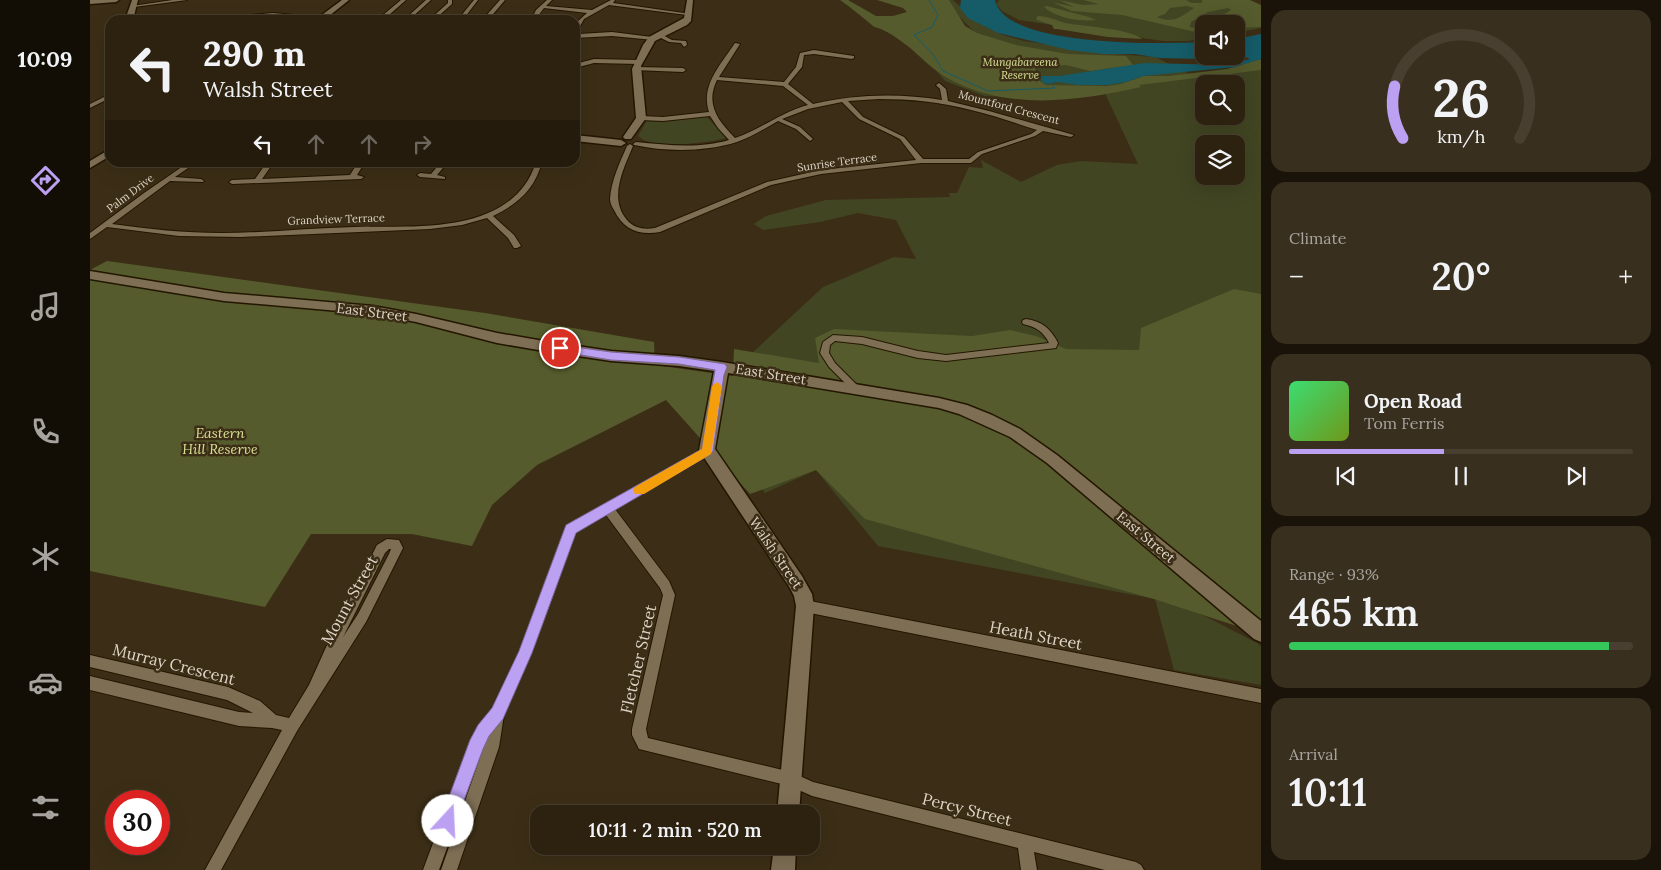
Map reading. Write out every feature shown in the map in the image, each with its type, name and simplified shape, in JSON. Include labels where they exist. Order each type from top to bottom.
[{"type":"street","points":[[100,0],[90,2],[116,0]]},
{"type":"street","points":[[130,15],[134,3],[185,0]]},
{"type":"street","points":[[326,15],[346,0]]},
{"type":"street","points":[[385,15],[404,0]]},
{"type":"street","points":[[412,15],[429,0]]},
{"type":"street","points":[[437,15],[450,3],[450,0]]},
{"type":"street","points":[[463,15],[476,0]]},
{"type":"street","points":[[490,15],[503,0]]},
{"type":"street","points":[[536,15],[550,0]]},
{"type":"street","points":[[629,142],[641,118],[637,66],[655,37],[684,23],[690,14],[690,0]]},
{"type":"street","points":[[580,22],[611,2],[690,14]]},
{"type":"street","points":[[542,7],[593,12]]},
{"type":"street","points":[[261,15],[283,15]]},
{"type":"street","points":[[580,35],[612,34],[655,37],[684,44],[692,41]]},
{"type":"street","points":[[734,140],[719,126],[711,114],[708,96],[715,78],[735,46],[742,49]]},
{"type":"street","points":[[785,84],[799,67],[802,54],[814,52],[844,58],[852,56]]},
{"type":"street","points":[[580,65],[594,61],[679,68]]},
{"type":"street","points":[[715,78],[785,84],[812,106]]},
{"type":"street","points":[[945,103],[941,87],[952,89]]},
{"type":"street","points":[[90,106],[105,98]]},
{"type":"street","name":"Mountford Crescent","points":[[580,138],[694,148],[748,136],[778,119],[812,106],[844,100],[899,98],[945,103],[988,112],[1041,130],[1071,135]]},
{"type":"street","points":[[844,100],[861,118],[902,138],[921,161]]},
{"type":"street","points":[[641,118],[711,114]]},
{"type":"street","points":[[778,119],[789,123],[810,136]]},
{"type":"street","name":"Sunrise Terrace","points":[[629,142],[614,200],[619,214],[627,225],[634,229],[649,232],[769,183],[821,172],[921,161],[971,161],[980,153],[1033,135],[1041,130]]},
{"type":"street","points":[[90,165],[105,155]]},
{"type":"street","name":"Palm Drive","points":[[90,237],[185,167]]},
{"type":"street","points":[[257,181],[267,167]]},
{"type":"street","points":[[352,176],[358,167]]},
{"type":"street","points":[[433,176],[441,167]]},
{"type":"street","name":"Grandview Terrace","points":[[106,226],[164,233],[224,235],[432,226],[489,216],[508,206],[527,190],[534,179],[538,167]]},
{"type":"street","points":[[420,175],[443,178]]},
{"type":"street","points":[[232,182],[361,177]]},
{"type":"street","points":[[167,179],[201,181]]},
{"type":"street","points":[[489,216],[511,237],[517,246]]},
{"type":"street","name":"East Street","points":[[90,275],[224,298],[373,310],[416,318],[497,338],[544,346],[611,356],[679,361],[722,367],[855,388],[962,409],[1015,433],[1058,464],[1261,633]]},
{"type":"street","points":[[855,388],[832,365],[824,353],[826,344],[834,338],[856,340],[931,358],[1053,346],[1054,343],[1051,338],[1040,325],[1034,322],[1026,322]]},
{"type":"street","points":[[431,870],[476,746],[484,731],[497,714],[525,653],[568,534],[575,526],[608,509],[707,451],[719,375],[722,367]]},
{"type":"street","name":"Walsh Street","points":[[707,451],[803,594],[805,606],[789,805]]},
{"type":"street","name":"Fletcher Street","points":[[608,509],[665,585],[668,595],[639,729],[641,740],[644,744],[790,779]]},
{"type":"street","name":"Mount Street","points":[[213,870],[292,726],[362,618],[394,556],[397,548],[395,544],[387,544],[381,549],[336,638],[314,690]]},
{"type":"street","name":"Heath Street","points":[[805,606],[1261,696]]},
{"type":"street","name":"Murray Crescent","points":[[90,662],[228,694],[255,706],[272,721]]},
{"type":"street","name":"Murray Crescent","points":[[90,683],[239,720],[272,721],[292,726]]},
{"type":"street","points":[[449,870],[492,747],[497,714]]},
{"type":"street","name":"Percy Street","points":[[790,779],[812,789],[1136,870]]},
{"type":"street","points":[[454,807],[470,810]]},
{"type":"street","points":[[1025,841],[1028,870]]},
{"type":"street","points":[[783,870],[784,855]]},
{"type":"green space","points":[[840,0],[848,0],[876,16],[893,16],[907,12],[903,8],[877,0],[949,0],[965,26],[977,33],[1016,45],[1068,54],[1126,56],[1133,65],[1090,71],[1066,65],[1035,68],[1037,79],[1046,85],[1107,86],[1121,84],[1144,76],[1169,76],[1227,69],[1261,59],[1261,70],[1220,75],[1195,75],[1195,78],[1139,85],[1141,87],[1069,99],[1021,100],[974,90],[945,77],[900,40],[873,26]]},
{"type":"green space","points":[[943,0],[953,0],[980,24],[1003,35],[1024,41],[1116,54],[1155,57],[1195,77],[1195,125],[1245,125],[1245,75],[1218,75],[1241,70],[1261,61],[1261,599],[751,354],[823,287],[894,257],[916,259],[896,220],[858,213],[820,222],[763,230],[754,224],[766,216],[826,200],[950,197],[949,193],[957,193],[969,167],[983,168],[981,160],[1021,182],[1057,165],[1081,161],[1138,164],[1104,91],[1063,99],[984,96],[945,81],[933,67],[995,53]]},
{"type":"green space","name":"Mungabareena Reserve","points":[[999,0],[1245,0],[1261,28],[1245,31],[1245,15],[1195,15],[1195,40],[1163,41],[1019,20],[1002,11],[996,4]]},
{"type":"green space","points":[[1059,0],[1083,5],[1099,4],[1083,0],[1186,0],[1192,3],[1202,3],[1202,0],[1250,0],[1261,5],[1261,27],[1245,28],[1245,15],[1223,15],[1231,10],[1228,8],[1208,12],[1203,15],[1195,15],[1195,20],[1191,22],[1190,27],[1195,28],[1195,32],[1122,15],[1072,11],[1052,2],[1074,7]],"holes":[[[1187,6],[1194,8],[1181,17],[1172,20],[1157,17],[1165,14],[1170,8]]]},
{"type":"green space","points":[[1047,6],[1096,20],[1076,20],[1055,14],[1044,7]]},
{"type":"green space","points":[[1038,16],[1048,17],[1065,23],[1117,30],[1142,39],[1108,37],[1054,29],[1052,25],[1037,20]]},
{"type":"green space","points":[[707,117],[726,138],[706,142],[667,144],[655,143],[638,136],[647,120]]},
{"type":"green space","name":"Eastern Hill Reserve","points":[[107,261],[485,313],[654,342],[655,365],[733,376],[734,349],[819,363],[815,338],[834,329],[972,336],[1010,330],[1036,336],[1066,349],[1139,350],[1141,328],[1234,289],[1261,294],[1261,634],[1154,599],[865,519],[816,470],[750,494],[666,400],[537,465],[492,505],[472,546],[412,534],[311,534],[265,607],[90,571],[90,270]]},
{"type":"green space","points":[[732,387],[1191,609],[1257,643],[1261,646],[1261,685],[1174,670],[1155,599],[878,546],[816,470],[765,493],[724,438]]},
{"type":"water","points":[[961,0],[995,0],[1005,16],[1026,27],[1055,35],[1089,40],[1157,43],[1195,42],[1195,59],[1159,58],[1135,54],[1104,54],[1069,50],[998,33],[968,18],[960,8]]},
{"type":"water","points":[[1261,34],[1261,59],[1245,64],[1245,60],[1250,59],[1246,57],[1245,37]]},
{"type":"water","points":[[1145,63],[1242,65],[1143,76],[1126,82],[1108,85],[1078,85],[1058,82],[1047,84],[1042,82],[1041,76],[1059,76]]},
{"type":"waterway","points":[[929,0],[938,15],[932,27],[914,35],[932,53],[943,71],[988,91],[1055,88],[1050,82]]},
{"type":"slow traffic","points":[[639,490],[707,451],[717,386]]},
{"type":"route","points":[[448,821],[476,746],[484,731],[497,714],[525,653],[571,529],[707,451],[719,375],[722,367],[679,361],[611,356],[560,348]]}]
